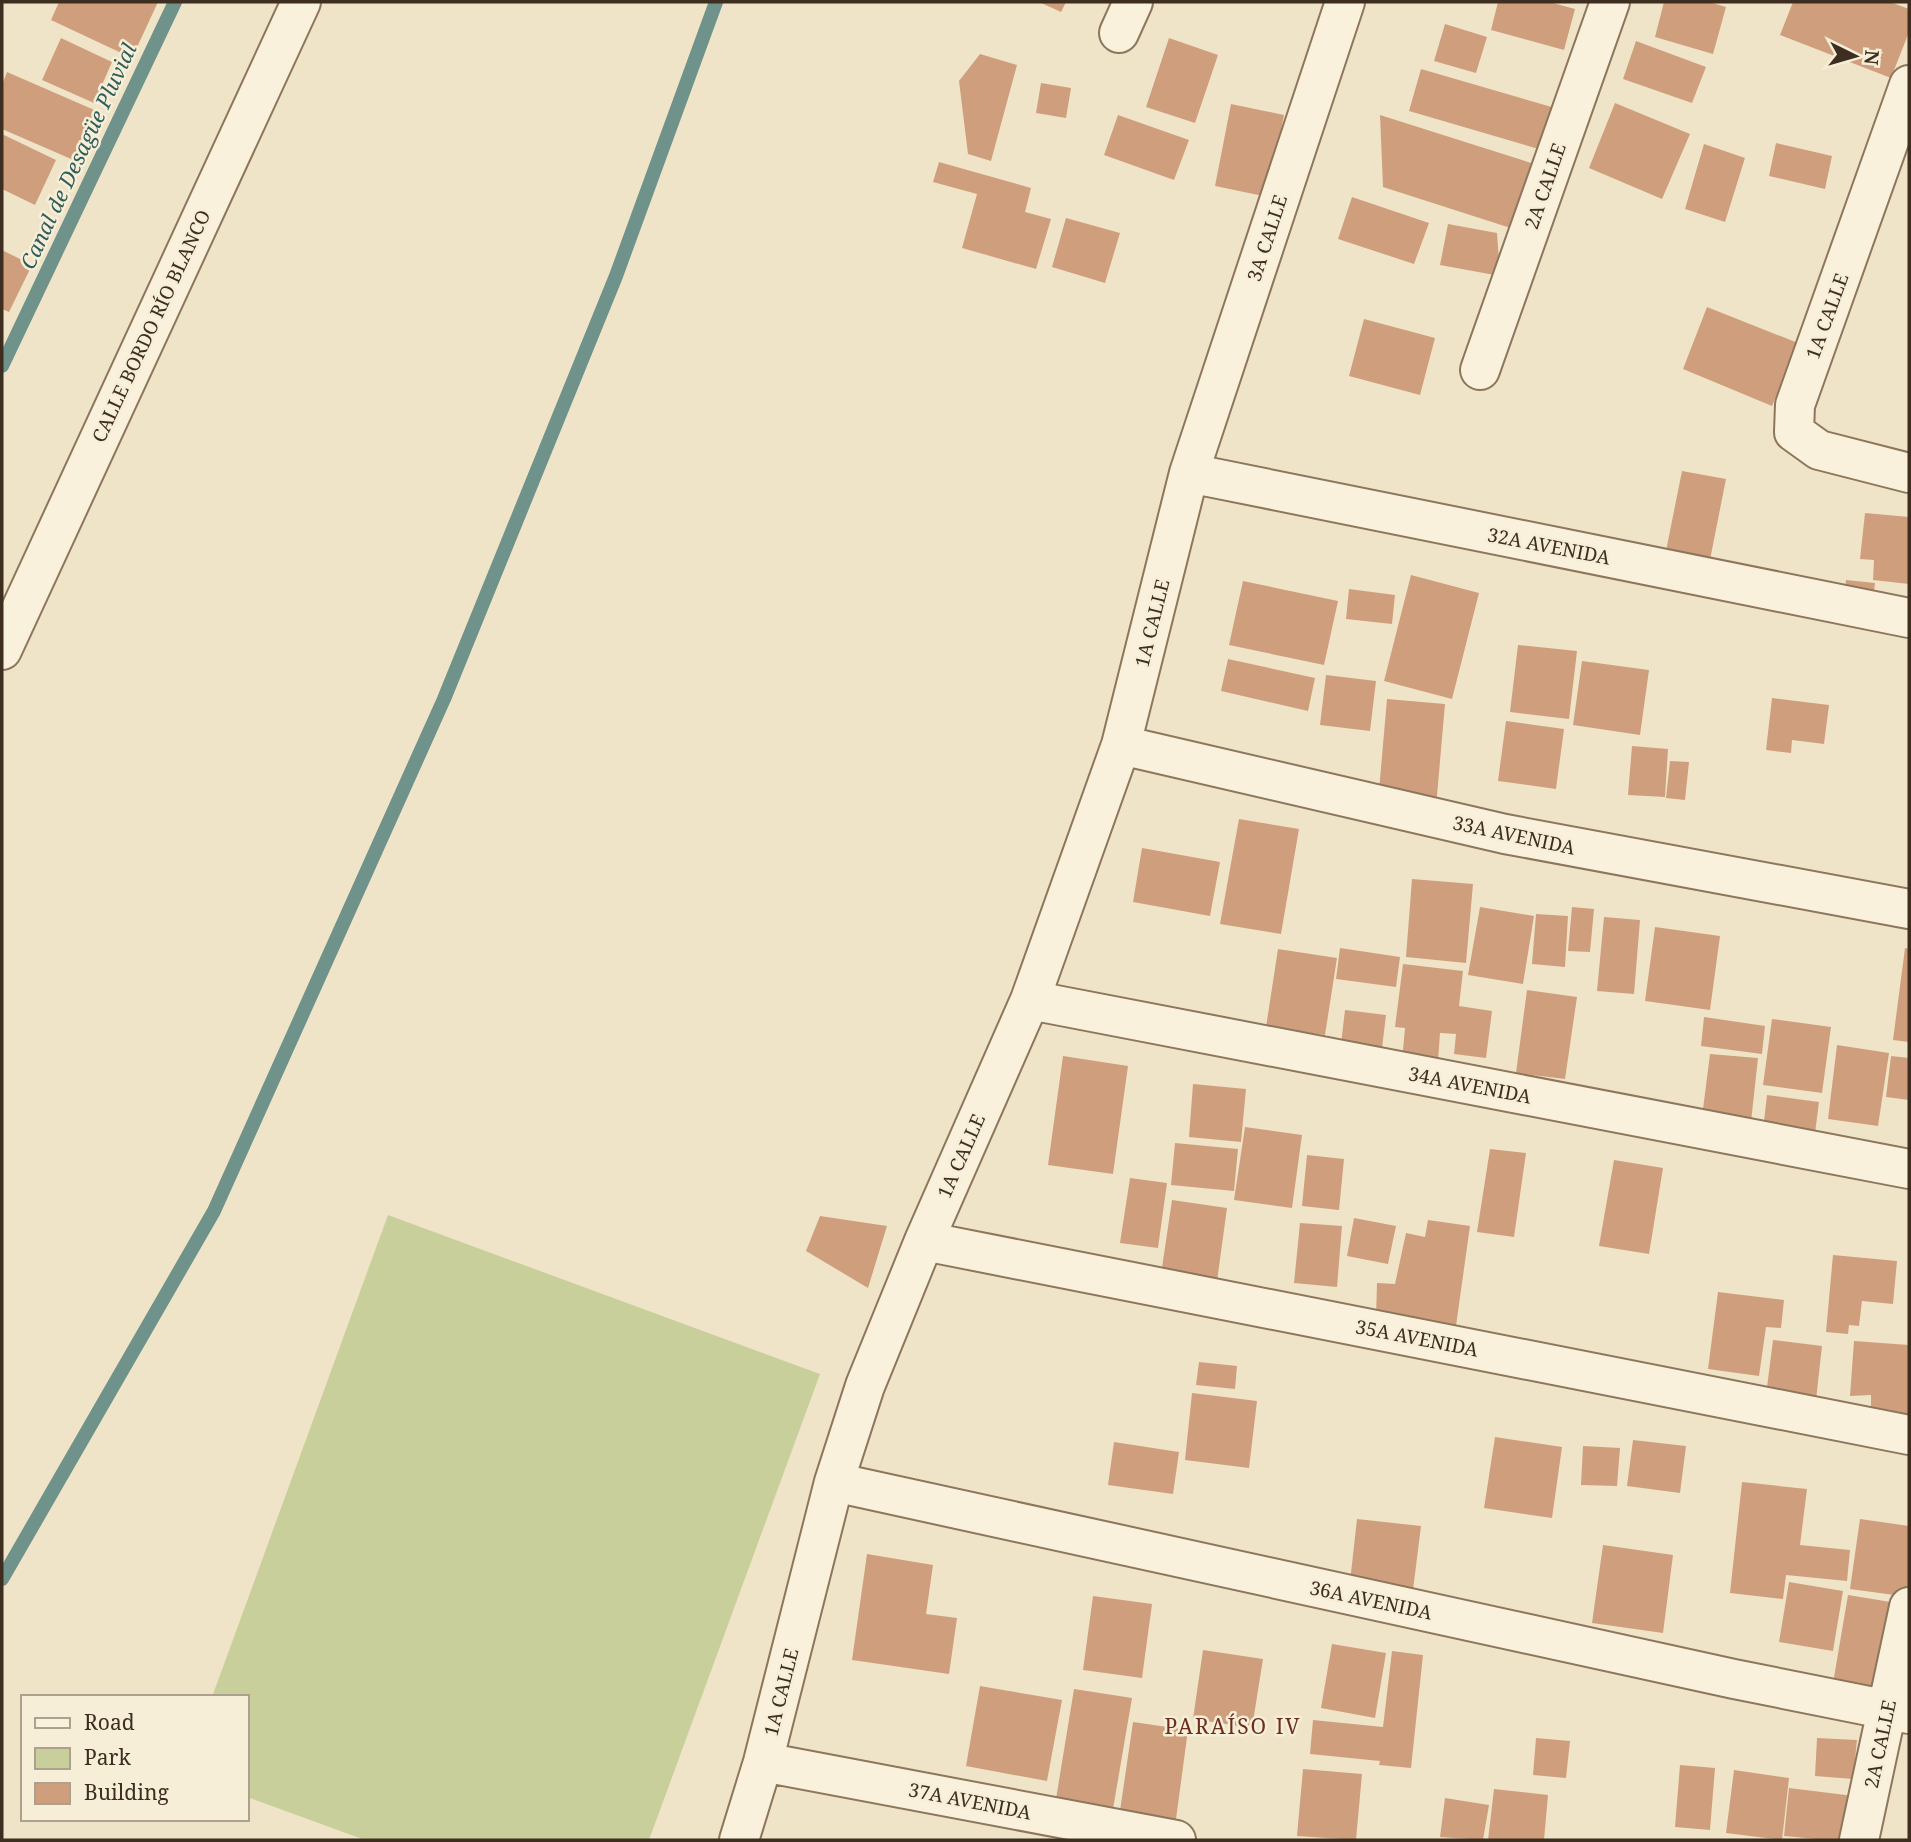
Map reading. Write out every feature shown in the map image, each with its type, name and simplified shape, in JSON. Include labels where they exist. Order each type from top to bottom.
[{"type":"street","name":"CALLE BORDO RÍO BLANCO","points":[[2,650],[301,2]]},
{"type":"street","name":"3A CALLE","points":[[1189,474],[1345,2]]},
{"type":"street","name":"2A CALLE","points":[[1480,370],[1609,2]]},
{"type":"street","name":"1A CALLE","points":[[1909,85],[1795,405],[1794,418],[1794,432],[1819,450],[1909,473]]},
{"type":"street","name":"32A AVENIDA","points":[[1189,474],[1909,618]]},
{"type":"street","name":"1A CALLE","points":[[739,1840],[763,1762],[834,1482],[865,1386],[924,1241],[1030,1000],[1121,745],[1189,474]]},
{"type":"street","name":"33A AVENIDA","points":[[1121,745],[1505,834],[1909,909]]},
{"type":"street","name":"34A AVENIDA","points":[[1030,1000],[1909,1169]]},
{"type":"street","name":"35A AVENIDA","points":[[924,1241],[1909,1434]]},
{"type":"street","name":"36A AVENIDA","points":[[834,1482],[1734,1679],[1898,1712]]},
{"type":"street","name":"2A CALLE","points":[[1859,1840],[1898,1712],[1909,1607]]},
{"type":"street","name":"37A AVENIDA","points":[[763,1762],[1176,1840]]},
{"type":"green space","points":[[388,1215],[820,1374],[649,1840],[365,1840],[248,1797],[248,1695],[213,1695]]},
{"type":"building","points":[[59,2],[158,2],[132,58],[51,20]]},
{"type":"building","points":[[1039,2],[1066,2],[1061,12]]},
{"type":"building","points":[[1498,2],[1549,2],[1575,9],[1564,50],[1491,30]]},
{"type":"building","points":[[1664,2],[1709,2],[1726,7],[1713,54],[1655,37]]},
{"type":"building","points":[[1793,2],[1890,2],[1909,9],[1909,32],[1891,78],[1780,35]]},
{"type":"building","points":[[1445,24],[1487,37],[1476,73],[1434,61]]},
{"type":"building","points":[[61,38],[112,62],[94,103],[42,80]]},
{"type":"building","points":[[1169,38],[1218,55],[1195,123],[1146,107]]},
{"type":"building","points":[[1636,41],[1706,67],[1692,103],[1623,79]]},
{"type":"building","points":[[980,54],[1017,65],[991,161],[968,154],[959,81]]},
{"type":"building","points":[[1421,69],[1562,110],[1549,152],[1409,111]]},
{"type":"building","points":[[7,72],[99,112],[78,162],[2,129],[2,85]]},
{"type":"building","points":[[1041,83],[1071,88],[1066,118],[1036,113]]},
{"type":"building","points":[[1615,103],[1690,134],[1662,199],[1589,168]]},
{"type":"building","points":[[1231,104],[1284,115],[1268,197],[1215,186]]},
{"type":"building","points":[[1118,115],[1189,140],[1174,180],[1104,155]]},
{"type":"building","points":[[1380,115],[1544,167],[1523,232],[1383,187]]},
{"type":"building","points":[[2,134],[56,160],[35,205],[2,189]]},
{"type":"building","points":[[1776,143],[1832,156],[1825,189],[1769,176]]},
{"type":"building","points":[[1704,144],[1745,158],[1725,222],[1685,209]]},
{"type":"building","points":[[939,162],[1031,188],[1025,212],[1051,219],[1036,269],[962,248],[977,194],[933,182]]},
{"type":"building","points":[[1352,197],[1429,223],[1414,264],[1338,239]]},
{"type":"building","points":[[1066,218],[1120,233],[1105,283],[1052,267]]},
{"type":"building","points":[[1448,224],[1497,233],[1500,276],[1440,265]]},
{"type":"building","points":[[2,250],[32,265],[9,312],[2,309]]},
{"type":"building","points":[[1707,307],[1798,343],[1772,406],[1683,369]]},
{"type":"building","points":[[1364,319],[1435,338],[1420,395],[1349,376]]},
{"type":"building","points":[[1682,471],[1726,479],[1705,585],[1661,576]]},
{"type":"building","points":[[1865,513],[1909,517],[1909,584],[1873,580],[1874,560],[1860,559]]},
{"type":"building","points":[[1411,575],[1479,593],[1452,699],[1384,681]]},
{"type":"building","points":[[1846,580],[1875,583],[1871,618],[1842,615]]},
{"type":"building","points":[[1243,581],[1338,601],[1324,665],[1229,645]]},
{"type":"building","points":[[1349,589],[1395,595],[1392,624],[1346,619]]},
{"type":"building","points":[[1518,645],[1577,651],[1569,719],[1510,712]]},
{"type":"building","points":[[1228,659],[1315,678],[1308,711],[1221,691]]},
{"type":"building","points":[[1582,661],[1649,670],[1640,735],[1573,725]]},
{"type":"building","points":[[1326,675],[1376,681],[1370,731],[1320,725]]},
{"type":"building","points":[[1772,698],[1829,705],[1824,744],[1792,740],[1791,753],[1766,750]]},
{"type":"building","points":[[1387,699],[1445,704],[1436,807],[1378,802]]},
{"type":"building","points":[[1506,721],[1564,729],[1556,789],[1498,781]]},
{"type":"building","points":[[1632,746],[1668,749],[1665,797],[1628,795]]},
{"type":"building","points":[[1670,761],[1689,762],[1685,800],[1666,798]]},
{"type":"building","points":[[1239,819],[1299,829],[1281,934],[1220,924]]},
{"type":"building","points":[[1142,848],[1220,862],[1210,916],[1133,902]]},
{"type":"building","points":[[1412,879],[1473,884],[1466,963],[1406,957]]},
{"type":"building","points":[[1480,907],[1534,916],[1523,984],[1468,975]]},
{"type":"building","points":[[1572,907],[1594,909],[1590,952],[1568,951]]},
{"type":"building","points":[[1536,914],[1568,916],[1565,967],[1532,964]]},
{"type":"building","points":[[1604,917],[1640,920],[1634,994],[1597,991]]},
{"type":"building","points":[[1655,927],[1720,936],[1710,1010],[1645,1001]]},
{"type":"building","points":[[1340,948],[1400,957],[1396,987],[1336,979]]},
{"type":"building","points":[[1905,948],[1909,949],[1909,1042],[1893,1040]]},
{"type":"building","points":[[1278,949],[1337,958],[1325,1035],[1266,1027]]},
{"type":"building","points":[[1403,964],[1463,971],[1459,1006],[1492,1011],[1486,1058],[1454,1054],[1456,1034],[1440,1033],[1437,1075],[1401,1072],[1405,1028],[1395,1027]]},
{"type":"building","points":[[1527,990],[1577,997],[1565,1079],[1516,1073]]},
{"type":"building","points":[[1345,1010],[1386,1015],[1380,1065],[1339,1061]]},
{"type":"building","points":[[1704,1017],[1765,1026],[1762,1054],[1701,1046]]},
{"type":"building","points":[[1772,1019],[1831,1027],[1822,1093],[1763,1085]]},
{"type":"building","points":[[1837,1045],[1889,1053],[1878,1126],[1828,1119]]},
{"type":"building","points":[[1710,1054],[1758,1058],[1751,1122],[1702,1117]]},
{"type":"building","points":[[1063,1056],[1128,1066],[1113,1174],[1048,1165]]},
{"type":"building","points":[[1891,1056],[1909,1058],[1909,1100],[1886,1097]]},
{"type":"building","points":[[1193,1084],[1246,1089],[1241,1142],[1189,1137]]},
{"type":"building","points":[[1767,1095],[1819,1102],[1813,1149],[1775,1145],[1778,1123],[1764,1121]]},
{"type":"building","points":[[1245,1127],[1302,1135],[1292,1208],[1234,1200]]},
{"type":"building","points":[[1175,1143],[1238,1149],[1234,1191],[1171,1185]]},
{"type":"building","points":[[1490,1149],[1526,1153],[1514,1237],[1477,1232]]},
{"type":"building","points":[[1307,1155],[1344,1159],[1339,1210],[1302,1206]]},
{"type":"building","points":[[1614,1160],[1663,1168],[1649,1254],[1599,1246]]},
{"type":"building","points":[[1130,1178],[1167,1183],[1158,1248],[1120,1243]]},
{"type":"building","points":[[1172,1200],[1227,1208],[1215,1296],[1159,1288]]},
{"type":"building","points":[[820,1216],[887,1226],[868,1288],[806,1251]]},
{"type":"building","points":[[1354,1218],[1396,1226],[1388,1264],[1347,1256]]},
{"type":"building","points":[[1428,1220],[1470,1226],[1455,1333],[1376,1318],[1377,1283],[1395,1284],[1406,1233],[1425,1237]]},
{"type":"building","points":[[1300,1223],[1342,1226],[1337,1287],[1294,1283]]},
{"type":"building","points":[[1833,1255],[1897,1261],[1893,1304],[1862,1301],[1859,1326],[1849,1325],[1848,1334],[1826,1332]]},
{"type":"building","points":[[1718,1292],[1784,1300],[1781,1328],[1766,1327],[1759,1376],[1708,1369]]},
{"type":"building","points":[[1773,1340],[1822,1346],[1815,1409],[1765,1403]]},
{"type":"building","points":[[1854,1341],[1909,1345],[1909,1436],[1871,1419],[1871,1395],[1850,1396]]},
{"type":"building","points":[[1199,1362],[1237,1366],[1235,1389],[1196,1385]]},
{"type":"building","points":[[1192,1393],[1257,1401],[1249,1468],[1185,1460]]},
{"type":"building","points":[[1495,1437],[1562,1447],[1552,1518],[1484,1508]]},
{"type":"building","points":[[1633,1440],[1686,1446],[1680,1493],[1627,1486]]},
{"type":"building","points":[[1114,1442],[1179,1452],[1173,1494],[1108,1485]]},
{"type":"building","points":[[1583,1446],[1620,1448],[1617,1486],[1581,1485]]},
{"type":"building","points":[[1742,1482],[1807,1489],[1800,1545],[1850,1550],[1847,1581],[1786,1575],[1783,1599],[1730,1593]]},
{"type":"building","points":[[1357,1519],[1421,1526],[1412,1598],[1349,1591]]},
{"type":"building","points":[[1860,1519],[1909,1526],[1909,1597],[1850,1589]]},
{"type":"building","points":[[1603,1545],[1673,1555],[1663,1633],[1592,1623]]},
{"type":"building","points":[[867,1554],[933,1565],[926,1614],[957,1618],[949,1674],[852,1660]]},
{"type":"building","points":[[1789,1582],[1843,1591],[1833,1651],[1779,1642]]},
{"type":"building","points":[[1848,1595],[1909,1605],[1893,1706],[1831,1695]]},
{"type":"building","points":[[1093,1596],[1152,1604],[1142,1678],[1083,1670]]},
{"type":"building","points":[[1332,1644],[1386,1653],[1375,1718],[1321,1708]]},
{"type":"building","points":[[1203,1650],[1263,1659],[1252,1728],[1193,1719]]},
{"type":"building","points":[[1392,1651],[1423,1655],[1411,1768],[1379,1765],[1380,1761],[1310,1754],[1313,1720],[1383,1727]]},
{"type":"building","points":[[980,1686],[1062,1700],[1047,1781],[966,1766]]},
{"type":"building","points":[[1074,1689],[1132,1698],[1113,1809],[1056,1799]]},
{"type":"building","points":[[1133,1722],[1188,1730],[1176,1819],[1120,1811]]},
{"type":"building","points":[[1536,1738],[1570,1741],[1566,1778],[1533,1775]]},
{"type":"building","points":[[1817,1738],[1857,1740],[1853,1779],[1815,1776]]},
{"type":"building","points":[[1680,1765],[1715,1768],[1710,1830],[1675,1827]]},
{"type":"building","points":[[1303,1769],[1362,1774],[1356,1840],[1297,1836]]},
{"type":"building","points":[[1734,1770],[1789,1778],[1782,1840],[1726,1833]]},
{"type":"building","points":[[1789,1788],[1862,1797],[1857,1840],[1784,1836]]},
{"type":"building","points":[[1494,1789],[1548,1795],[1544,1840],[1488,1840]]},
{"type":"building","points":[[1445,1798],[1489,1805],[1483,1840],[1440,1837]]},
{"type":"waterway","name":"Canal de Desagüe Pluvial","points":[[2,366],[175,2]]},
{"type":"waterway","points":[[2,1579],[214,1211],[444,699],[616,276],[716,2]]},
{"type":"district","name":"PARAÍSO IV","points":[[1233,1726]]}]
